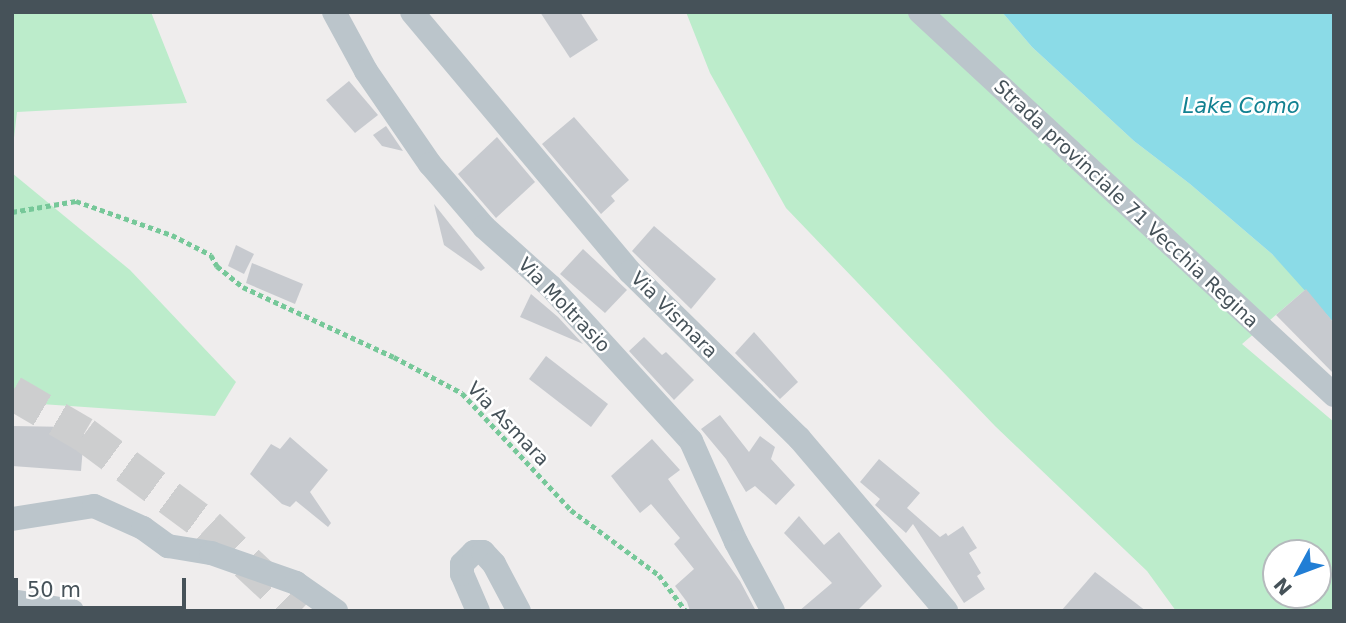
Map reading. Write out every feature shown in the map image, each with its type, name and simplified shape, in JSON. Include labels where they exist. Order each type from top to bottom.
[{"type":"street","name":"Via Moltrasio","points":[[334,12],[366,71],[430,164],[484,227],[551,287],[691,441],[736,541],[773,611]]},
{"type":"street","name":"Via Vismara","points":[[412,12],[630,272],[799,438],[946,611]]},
{"type":"street","name":"Strada provinciale 71 Vecchia Regina","points":[[920,12],[1334,395]]},
{"type":"street","points":[[12,519],[94,506],[143,528],[168,546],[211,553],[296,583],[336,611]]},
{"type":"street","points":[[478,611],[462,574],[462,564],[474,552],[483,552],[494,564],[519,611]]},
{"type":"street","points":[[12,601],[72,611]]},
{"type":"path","name":"Via Asmara","points":[[12,212],[76,201],[172,234],[211,255],[217,266],[243,287],[394,357],[462,393],[571,510],[659,575],[686,611]]},
{"type":"green space","points":[[12,12],[151,12],[187,103],[17,112],[12,155]]},
{"type":"green space","points":[[686,12],[1002,12],[1032,47],[1134,141],[1190,184],[1272,254],[1306,289],[1242,344],[1334,422],[1334,611],[1176,611],[1147,571],[995,426],[786,208],[710,73]]},
{"type":"green space","points":[[12,173],[130,270],[236,382],[215,416],[12,402]]},
{"type":"water","name":"Lake Como","points":[[1002,12],[1334,12],[1334,323],[1272,254],[1190,184],[1134,141],[1032,47]]},
{"type":"building","points":[[540,12],[580,12],[598,40],[570,58]]},
{"type":"building","points":[[349,81],[378,115],[355,133],[326,100]]},
{"type":"building","points":[[574,117],[629,180],[611,196],[615,201],[601,214],[542,144]]},
{"type":"building","points":[[386,126],[403,151],[382,146],[373,135]]},
{"type":"building","points":[[497,137],[535,182],[496,218],[458,174]]},
{"type":"building","points":[[434,204],[485,268],[481,271],[444,245]]},
{"type":"building","points":[[654,226],[716,279],[691,309],[632,251]]},
{"type":"building","points":[[236,245],[254,254],[244,274],[228,266]]},
{"type":"building","points":[[583,249],[627,290],[605,313],[560,274]]},
{"type":"building","points":[[252,263],[303,284],[295,304],[246,283]]},
{"type":"building","points":[[1306,289],[1334,323],[1334,374],[1276,315]]},
{"type":"building","points":[[531,294],[558,317],[583,344],[520,317]]},
{"type":"building","points":[[754,332],[798,382],[780,399],[735,353]]},
{"type":"building","points":[[644,337],[662,355],[666,352],[694,380],[674,400],[629,351]]},
{"type":"building","points":[[546,356],[608,404],[591,427],[529,379]]},
{"type":"building","points":[[720,415],[749,452],[760,436],[775,447],[771,459],[795,485],[776,505],[755,486],[746,492],[726,459],[701,429]]},
{"type":"building","points":[[12,426],[72,427],[84,434],[81,471],[12,466]]},
{"type":"building","points":[[290,437],[328,470],[310,492],[331,523],[328,527],[296,501],[290,507],[282,504],[250,474],[271,444],[280,449]]},
{"type":"building","points":[[652,439],[680,470],[668,479],[740,581],[756,611],[690,611],[675,586],[694,569],[674,544],[680,538],[651,504],[640,513],[611,476]]},
{"type":"building","points":[[879,459],[920,493],[907,508],[940,537],[946,533],[948,536],[963,526],[977,548],[969,553],[981,573],[977,576],[985,589],[964,603],[913,524],[906,533],[875,505],[880,499],[860,482]]},
{"type":"building","points":[[799,516],[824,545],[839,532],[882,586],[857,611],[799,611],[832,583],[784,533]]},
{"type":"building","points":[[1095,572],[1146,611],[1061,611]]},
{"type":"tunnel","points":[[12,392],[84,434],[208,526],[299,611]]}]
